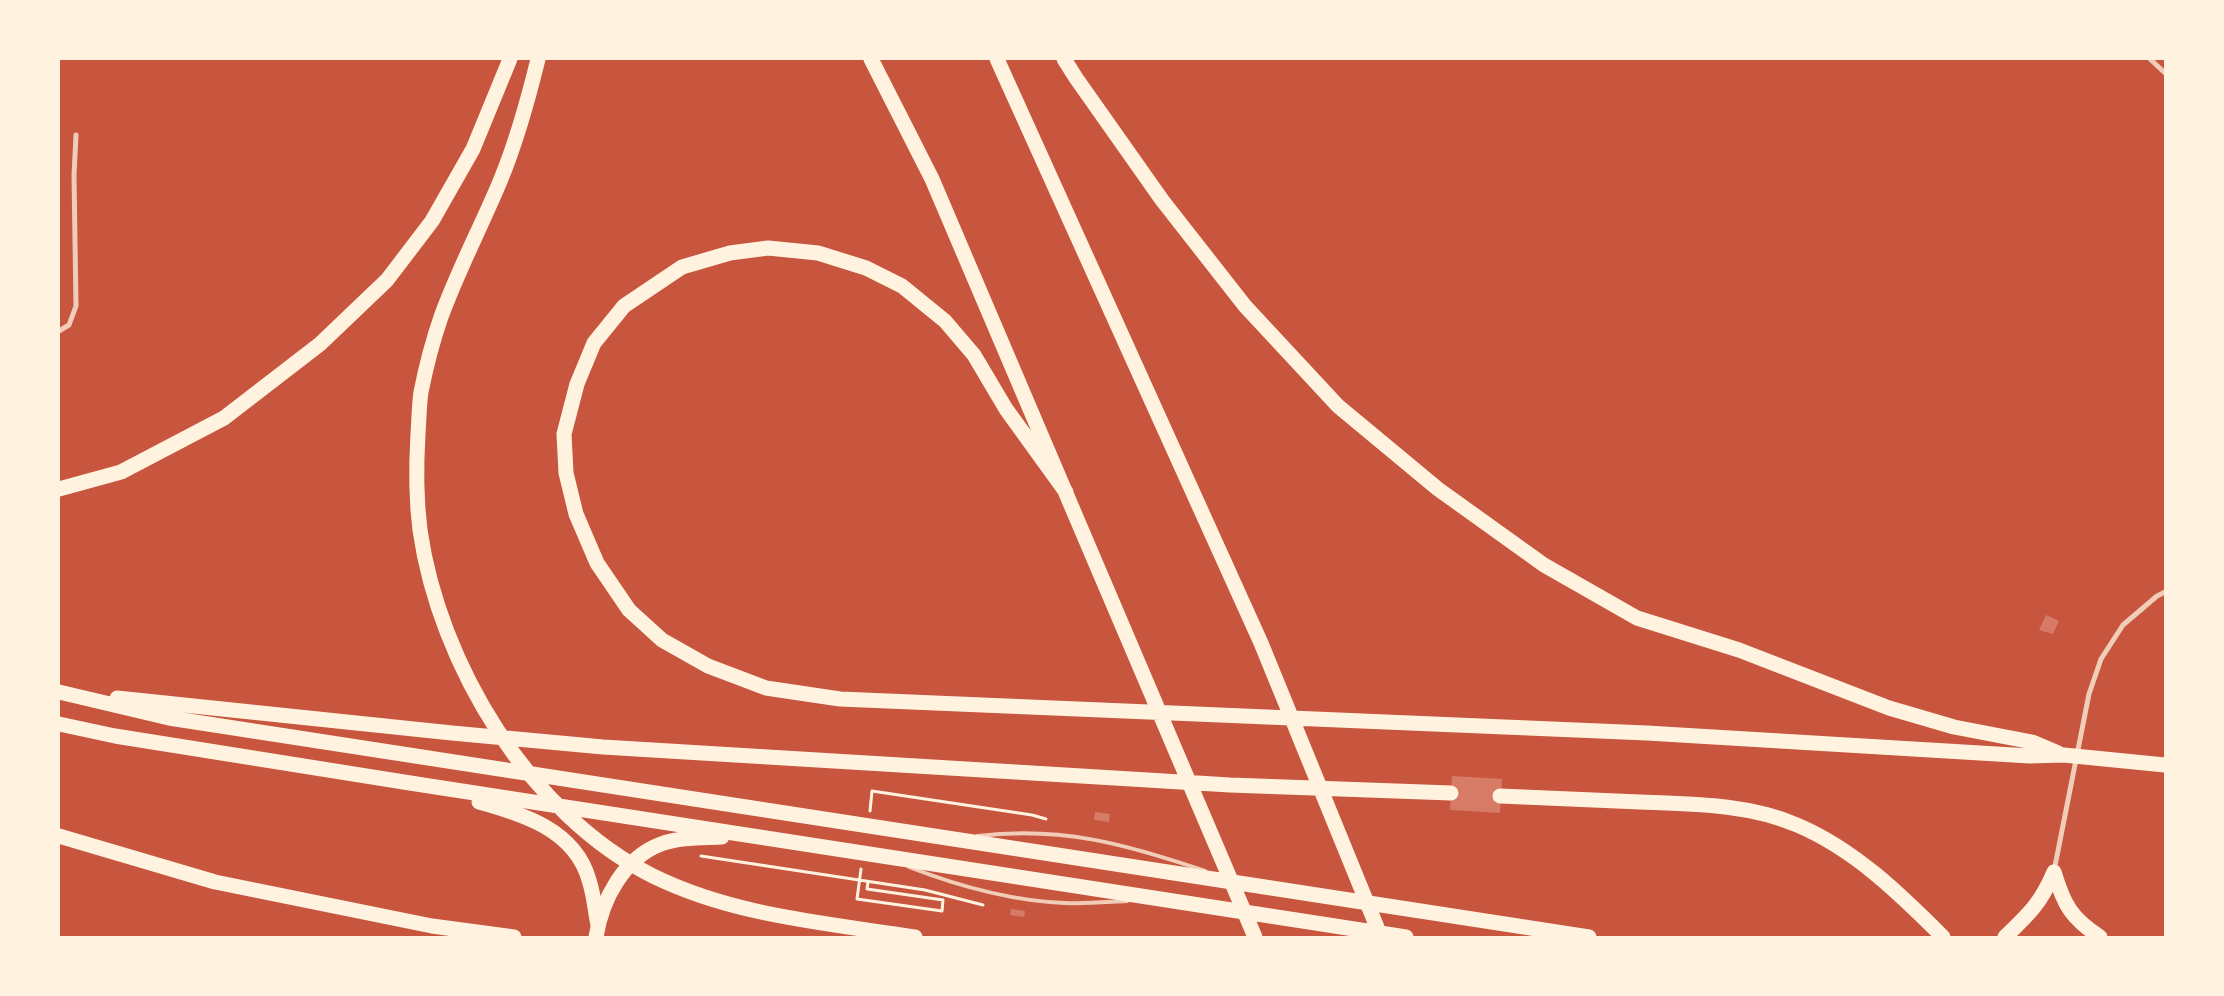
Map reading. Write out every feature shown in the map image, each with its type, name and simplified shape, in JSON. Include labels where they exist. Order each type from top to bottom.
[{"type":"highway","points":[[59,489],[121,472],[224,418],[320,344],[387,280],[432,220],[473,149],[510,59]]},
{"type":"highway","points":[[538,59],[525,112],[502,177],[441,317],[421,394],[416,468],[420,530],[433,586],[451,641],[487,715],[529,776],[578,825],[617,856],[655,877],[694,892],[766,914],[915,937]]},
{"type":"highway","points":[[871,59],[932,179],[1255,937]]},
{"type":"highway","points":[[997,59],[1261,643],[1381,937]]},
{"type":"highway","points":[[1064,59],[1174,215],[1245,306],[1338,406],[1438,489],[1536,559],[1637,618],[1739,650],[1889,708],[2031,749],[2096,760],[2165,765]]},
{"type":"highway","points":[[1066,492],[1006,409],[974,355],[945,321],[902,286],[866,268],[818,253],[768,248],[730,252],[682,267],[624,306],[594,343],[577,384],[564,434],[566,473],[576,514],[597,563],[629,610],[662,640],[708,666],[766,688],[840,699],[2031,749]]},
{"type":"highway","points":[[59,691],[452,733],[603,747],[1230,785],[1451,793]]},
{"type":"highway","points":[[59,691],[179,720],[1589,937]]},
{"type":"highway","points":[[59,724],[115,736],[410,783],[1406,937]]},
{"type":"highway","points":[[410,783],[520,813],[550,830],[576,852],[589,879],[597,931]]},
{"type":"highway","points":[[1500,796],[1679,804],[1746,810],[1796,824],[1843,848],[1884,881],[1943,937]]},
{"type":"highway","points":[[597,931],[617,879],[647,850],[683,840],[751,835]]},
{"type":"highway","points":[[59,836],[215,882],[432,926],[514,937]]},
{"type":"highway","points":[[2005,937],[2032,912],[2045,894],[2054,872]]},
{"type":"highway","points":[[2054,872],[2062,898],[2071,914],[2100,937]]},
{"type":"highway","points":[[432,926],[468,937]]},
{"type":"street","points":[[2150,59],[2165,73]]},
{"type":"street","points":[[59,331],[70,325],[76,306],[74,183],[76,134]]},
{"type":"street","points":[[2054,872],[2089,694],[2101,659],[2123,625],[2157,596],[2165,592]]},
{"type":"lane","points":[[959,839],[1021,832],[1084,837],[1131,846],[1245,884]]},
{"type":"path","points":[[1032,815],[1046,819]]},
{"type":"path","points":[[698,856],[925,890],[984,905]]},
{"type":"building","points":[[2046,615],[2059,621],[2053,634],[2039,630]]},
{"type":"building","points":[[1452,776],[1502,779],[1500,813],[1450,810]]},
{"type":"building","points":[[1095,812],[1110,814],[1109,822],[1094,820]]},
{"type":"building","points":[[1011,909],[1025,911],[1024,917],[1010,915]]}]
